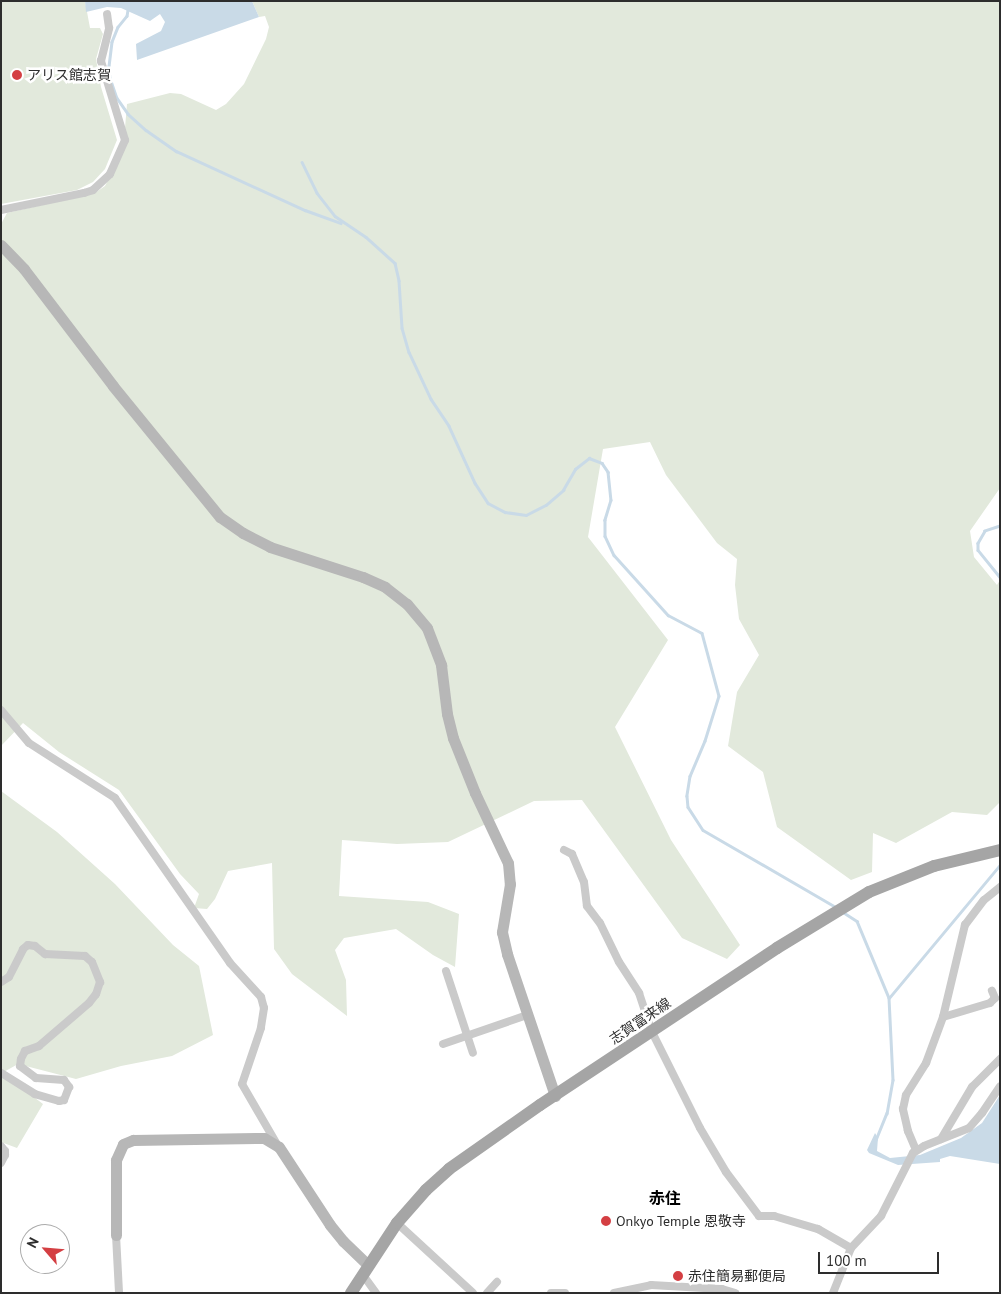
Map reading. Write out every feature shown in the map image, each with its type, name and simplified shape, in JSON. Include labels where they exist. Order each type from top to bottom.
[{"type":"main road","name":"志賀富来線","points":[[351,1293],[397,1223],[426,1190],[449,1169],[540,1105],[846,904],[905,876],[1000,850]]},
{"type":"street","points":[[1,210],[84,193],[93,190],[110,174],[125,140],[101,61],[109,28],[107,14]]},
{"type":"street","points":[[1,245],[24,269],[113,386],[220,517],[243,533],[270,547],[363,577],[385,587],[417,614],[433,641],[441,665],[447,714],[453,738],[475,793],[508,863],[510,884],[502,932],[507,954],[554,1096]]},
{"type":"street","points":[[1,710],[30,743],[114,798],[230,963],[261,996],[264,1008],[262,1028],[242,1084],[279,1147],[330,1225],[365,1270],[376,1293]]},
{"type":"street","points":[[564,850],[572,854],[584,882],[587,906],[600,923],[619,962],[639,993],[652,1032],[700,1128],[726,1172],[759,1216],[774,1216],[818,1229],[851,1248]]},
{"type":"street","points":[[915,1152],[905,1116],[906,1095],[926,1063],[943,1016],[965,925],[984,900],[1000,887]]},
{"type":"street","points":[[1,982],[9,977],[23,949],[28,945],[35,946],[45,954],[85,956],[92,962],[100,982],[96,994],[89,1003],[39,1046],[25,1051],[21,1059],[20,1066],[36,1078],[64,1080],[69,1087],[64,1100],[59,1101],[35,1094],[1,1072]]},
{"type":"street","points":[[446,972],[473,1053]]},
{"type":"street","points":[[943,1016],[990,1003],[994,998],[992,991]]},
{"type":"street","points":[[443,1044],[468,1037],[527,1015]]},
{"type":"street","points":[[941,1140],[972,1088],[1000,1059]]},
{"type":"street","points":[[833,1293],[851,1248],[881,1216],[915,1152],[969,1128],[982,1114],[1000,1086]]},
{"type":"street","points":[[119,1293],[116,1235],[116,1160],[119,1149],[128,1141],[260,1138],[269,1139],[279,1147]]},
{"type":"street","points":[[1,1146],[5,1150],[6,1156],[1,1163]]},
{"type":"street","points":[[397,1223],[473,1293]]},
{"type":"street","points":[[487,1293],[497,1282]]},
{"type":"street","points":[[614,1293],[651,1285],[722,1289],[735,1293]]},
{"type":"street","points":[[551,1293],[565,1293]]},
{"type":"shaded area","points":[[1,1],[85,1],[90,28],[100,28],[103,34],[96,59],[101,87],[117,140],[105,169],[93,182],[77,190],[1,204]]},
{"type":"shaded area","points":[[252,1],[1000,1],[1000,488],[970,531],[974,557],[997,585],[1000,580],[1000,802],[987,815],[952,812],[896,843],[873,833],[872,872],[851,880],[777,827],[763,772],[728,746],[737,692],[759,655],[739,619],[735,585],[737,559],[717,543],[666,475],[650,442],[603,449],[588,537],[668,640],[615,727],[671,840],[740,945],[727,959],[682,938],[582,800],[534,801],[448,842],[397,844],[342,840],[339,896],[428,902],[459,914],[455,967],[433,955],[396,929],[344,938],[335,950],[346,980],[347,1016],[292,974],[274,949],[272,863],[228,871],[215,899],[207,909],[194,908],[199,894],[180,874],[119,790],[59,752],[23,723],[1,746],[1,224],[7,213],[95,193],[105,186],[123,152],[127,104],[170,93],[181,94],[216,110],[226,104],[244,84],[266,39],[269,27],[265,16],[259,17]]},
{"type":"shaded area","points":[[1,791],[57,832],[115,884],[173,945],[199,966],[213,1035],[172,1056],[121,1066],[76,1079],[18,1064],[2,1073],[43,1104],[17,1148],[1,1142]]},
{"type":"water","points":[[85,1],[252,1],[259,17],[137,60],[136,44],[161,31],[165,22],[160,14],[150,21],[121,8],[107,7],[86,12]]},
{"type":"water","points":[[1000,1095],[1000,1164],[950,1156],[940,1159],[940,1162],[898,1165],[869,1153],[867,1150],[875,1133],[878,1138],[877,1151],[890,1158],[920,1155],[961,1138],[982,1123]]},
{"type":"waterway","points":[[128,10],[127,16],[118,27],[112,42],[109,66],[110,78],[117,98],[128,114],[146,130],[176,151],[305,210],[341,223]]},
{"type":"waterway","points":[[302,162],[317,193],[335,216],[366,237],[395,263],[399,281],[402,328],[409,352],[431,399],[449,426],[475,483],[488,503],[505,512],[526,515],[546,505],[563,490],[575,469],[589,458],[602,463],[608,472],[611,500],[605,520],[605,536],[614,555],[668,615],[702,633],[719,696],[705,741],[690,776],[687,796],[688,807],[703,830],[836,907]]},
{"type":"waterway","points":[[1000,526],[985,531],[978,543],[978,550],[1000,577]]},
{"type":"waterway","points":[[889,998],[1000,865]]},
{"type":"waterway","points":[[843,912],[857,921],[889,998],[893,1080],[887,1113],[876,1140]]},
{"type":"place","name":"アリス館志賀","points":[[17,75]]},
{"type":"place","name":"Onkyo Temple 恩敬寺","points":[[606,1221]]},
{"type":"place","name":"赤住簡易郵便局","points":[[678,1276]]},
{"type":"district","name":"赤住","points":[[665,1198]]}]
